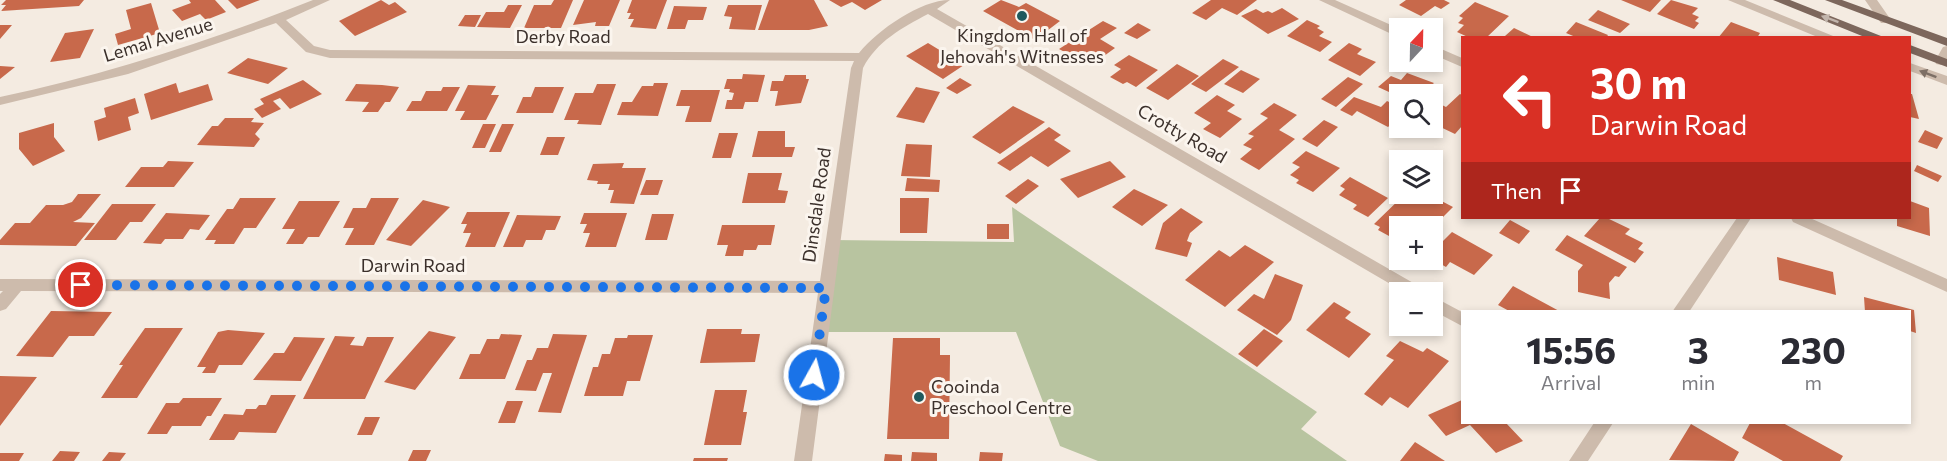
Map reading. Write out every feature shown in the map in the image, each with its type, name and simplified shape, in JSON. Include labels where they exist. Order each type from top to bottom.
[{"type":"main road","points":[[1779,0],[1875,36]]},
{"type":"main road","points":[[1831,0],[1947,42]]},
{"type":"main road","points":[[1911,49],[1945,58]]},
{"type":"street","name":"Lemal Avenue","points":[[0,101],[124,70],[278,19],[324,0]]},
{"type":"street","points":[[861,57],[883,36],[944,0]]},
{"type":"street","points":[[1325,0],[1389,29]]},
{"type":"street","points":[[1734,0],[1827,36]]},
{"type":"street","points":[[1871,0],[1885,20]]},
{"type":"street","name":"Crotty Road","points":[[928,9],[1399,282]]},
{"type":"street","name":"Derby Road","points":[[278,19],[310,49],[330,54],[861,57]]},
{"type":"street","points":[[1443,54],[1461,63]]},
{"type":"street","name":"Dinsdale Road","points":[[803,461],[854,81],[861,57]]},
{"type":"street","points":[[1911,67],[1947,81]]},
{"type":"street","points":[[1681,310],[1743,219]]},
{"type":"street","points":[[1800,219],[1947,286]]},
{"type":"street","points":[[0,305],[8,285]]},
{"type":"street","name":"Darwin Road","points":[[8,285],[826,288]]},
{"type":"street","points":[[1443,309],[1461,319]]},
{"type":"street","points":[[1578,461],[1603,424]]},
{"type":"green space","points":[[1012,207],[1317,412],[1301,429],[1347,461],[1098,461],[1060,446],[1016,332],[820,332],[831,240],[1014,242]]},
{"type":"building","points":[[6,0],[84,0],[79,6],[1,11],[6,5],[1,5]]},
{"type":"building","points":[[189,0],[215,0],[226,12],[206,20],[200,14],[182,21],[172,10],[191,3]]},
{"type":"building","points":[[228,0],[260,0],[237,9]]},
{"type":"building","points":[[381,0],[389,5],[395,2],[407,12],[355,36],[339,21]]},
{"type":"building","points":[[554,0],[573,0],[561,28],[524,28],[534,5],[551,5]]},
{"type":"building","points":[[584,0],[620,0],[609,26],[595,26],[596,22],[573,25]]},
{"type":"building","points":[[632,0],[667,0],[656,29],[630,27],[634,19],[628,19],[631,13],[627,13]]},
{"type":"building","points":[[769,0],[814,0],[828,26],[809,30],[758,30]]},
{"type":"building","points":[[829,0],[882,0],[865,10],[852,2],[841,7]]},
{"type":"building","name":"Kingdom Hall of Jehovah's Witnesses","points":[[1001,0],[1019,7],[1026,3],[1060,21],[1035,40],[983,11]]},
{"type":"building","points":[[1211,0],[1257,0],[1237,15],[1222,8],[1206,20],[1192,13]]},
{"type":"building","points":[[1406,0],[1444,0],[1450,3],[1441,9],[1435,6],[1421,16],[1399,5]]},
{"type":"building","points":[[1621,0],[1661,0],[1650,12]]},
{"type":"building","points":[[1671,0],[1698,8],[1692,14],[1699,17],[1695,21],[1699,23],[1694,29],[1657,14]]},
{"type":"building","points":[[1475,2],[1509,16],[1488,36],[1466,36],[1457,32],[1464,25],[1458,23],[1463,18],[1459,16]]},
{"type":"building","points":[[151,3],[160,33],[118,45],[115,34],[131,29],[126,10]]},
{"type":"building","points":[[508,5],[522,5],[510,28],[477,27],[486,12],[504,12]]},
{"type":"building","points":[[728,5],[762,5],[755,30],[729,29],[732,17],[724,16]]},
{"type":"building","points":[[674,6],[707,7],[703,20],[688,20],[685,29],[667,29]]},
{"type":"building","points":[[1282,8],[1299,19],[1268,34],[1241,16],[1256,9],[1263,13],[1268,11],[1272,13]]},
{"type":"building","points":[[1598,10],[1630,24],[1620,33],[1588,20]]},
{"type":"building","points":[[465,15],[481,15],[475,27],[458,26]]},
{"type":"building","points":[[1307,20],[1320,26],[1317,28],[1324,32],[1319,36],[1332,42],[1320,52],[1287,36]]},
{"type":"building","points":[[1103,21],[1117,28],[1100,39],[1115,48],[1104,56],[1100,54],[1091,60],[1077,53],[1072,56],[1059,49]]},
{"type":"building","points":[[1576,22],[1608,35],[1573,36],[1566,33]]},
{"type":"building","points":[[1731,22],[1760,33],[1758,36],[1720,36]]},
{"type":"building","points":[[1138,23],[1151,30],[1137,39],[1124,33]]},
{"type":"building","points":[[0,25],[12,25],[0,39]]},
{"type":"building","points":[[1514,28],[1531,36],[1505,36]]},
{"type":"building","points":[[94,29],[80,58],[50,62],[65,33]]},
{"type":"building","points":[[928,43],[964,65],[943,79],[906,56]]},
{"type":"building","points":[[1349,43],[1362,49],[1357,54],[1376,62],[1360,76],[1328,60]]},
{"type":"building","points":[[1129,55],[1158,70],[1136,87],[1127,82],[1123,84],[1110,77],[1121,69],[1114,65]]},
{"type":"building","points":[[248,58],[288,68],[268,84],[227,73]]},
{"type":"building","points":[[1223,59],[1239,67],[1206,92],[1191,84]]},
{"type":"building","points":[[1177,64],[1199,76],[1168,100],[1146,88]]},
{"type":"building","points":[[0,66],[15,67],[0,79]]},
{"type":"building","points":[[1241,70],[1260,79],[1243,93],[1224,84]]},
{"type":"building","points":[[1407,73],[1434,83],[1389,84],[1389,92],[1378,87],[1391,76],[1401,80]]},
{"type":"building","points":[[743,74],[765,75],[758,102],[745,102],[743,109],[725,109],[727,100],[732,100],[734,93],[729,92],[730,89],[724,89],[727,79],[742,79]]},
{"type":"building","points":[[785,75],[806,75],[806,79],[809,79],[801,103],[775,106],[778,91],[770,91],[772,81],[783,81]]},
{"type":"building","points":[[1348,77],[1363,84],[1336,107],[1321,99]]},
{"type":"building","points":[[960,78],[972,85],[957,94],[946,88]]},
{"type":"building","points":[[303,80],[322,94],[290,109],[280,98],[273,101],[281,109],[262,118],[254,109],[264,104],[260,99]]},
{"type":"building","points":[[176,83],[179,93],[208,84],[213,100],[151,120],[144,94]]},
{"type":"building","points":[[654,83],[668,83],[658,116],[617,115],[622,102],[632,102],[642,86],[653,86]]},
{"type":"building","points":[[356,84],[399,87],[390,102],[385,102],[378,112],[362,112],[369,102],[345,101]]},
{"type":"building","points":[[597,84],[616,84],[601,125],[577,124],[579,120],[564,120],[575,93],[593,93]]},
{"type":"building","points":[[468,85],[496,86],[491,95],[499,95],[486,120],[460,120],[465,111],[455,111]]},
{"type":"building","points":[[443,87],[460,87],[447,111],[406,111],[412,101],[421,101],[426,91],[441,91]]},
{"type":"building","points":[[535,87],[564,87],[553,113],[516,113],[523,97],[531,97]]},
{"type":"building","points":[[916,87],[940,92],[924,123],[896,117]]},
{"type":"building","points":[[681,90],[720,90],[711,122],[685,122],[690,106],[676,106]]},
{"type":"building","points":[[1461,94],[1461,127],[1455,134],[1443,128],[1443,106],[1446,107]]},
{"type":"building","points":[[1911,94],[1912,94],[1919,119],[1911,117]]},
{"type":"building","points":[[1217,95],[1235,105],[1227,111],[1242,119],[1220,138],[1203,129],[1211,123],[1194,113]]},
{"type":"building","points":[[1354,97],[1381,107],[1387,101],[1389,102],[1389,126],[1357,111],[1352,116],[1340,110]]},
{"type":"building","points":[[135,98],[139,113],[128,117],[131,130],[98,141],[94,121],[106,117],[104,108]]},
{"type":"building","points":[[1274,103],[1297,115],[1279,130],[1295,139],[1259,170],[1240,159],[1252,149],[1243,145],[1254,136],[1248,134],[1268,118],[1260,114]]},
{"type":"building","points":[[1013,106],[1045,122],[1000,154],[972,137]]},
{"type":"building","points":[[225,118],[254,118],[251,122],[264,123],[255,134],[260,139],[254,147],[197,145],[212,126],[218,126]]},
{"type":"building","points":[[1324,120],[1338,127],[1317,147],[1302,139]]},
{"type":"building","points":[[54,123],[54,137],[65,151],[33,166],[19,149],[19,133]]},
{"type":"building","points":[[483,124],[496,124],[485,148],[472,148]]},
{"type":"building","points":[[502,124],[514,124],[501,152],[489,152]]},
{"type":"building","points":[[1049,127],[1061,135],[1054,140],[1071,151],[1048,167],[1031,156],[1010,171],[997,163]]},
{"type":"building","points":[[1925,130],[1943,138],[1937,149],[1918,142]]},
{"type":"building","points":[[758,131],[785,131],[785,147],[795,147],[792,157],[752,157]]},
{"type":"building","points":[[719,133],[738,133],[731,158],[712,158]]},
{"type":"building","points":[[547,137],[565,137],[558,155],[540,155]]},
{"type":"building","points":[[906,144],[932,145],[930,177],[901,176]]},
{"type":"building","points":[[1306,151],[1340,168],[1313,192],[1296,183],[1299,180],[1290,175],[1300,167],[1292,163]]},
{"type":"building","points":[[168,161],[194,162],[174,187],[125,187],[141,167],[163,167]]},
{"type":"building","points":[[1110,161],[1126,177],[1078,198],[1060,179]]},
{"type":"building","points":[[624,163],[622,168],[646,168],[634,204],[610,203],[614,190],[608,190],[610,184],[597,184],[598,181],[587,180],[593,164]]},
{"type":"building","points":[[1917,165],[1942,176],[1938,182],[1914,171]]},
{"type":"building","points":[[748,173],[782,173],[778,190],[788,191],[785,203],[742,203]]},
{"type":"building","points":[[1350,177],[1388,198],[1368,217],[1353,209],[1357,205],[1339,195],[1345,189],[1340,186]]},
{"type":"building","points":[[907,178],[940,180],[939,192],[905,191]]},
{"type":"building","points":[[1028,179],[1039,186],[1016,204],[1005,196]]},
{"type":"building","points":[[646,180],[663,180],[658,195],[640,195]]},
{"type":"building","points":[[1134,189],[1168,205],[1142,226],[1112,207]]},
{"type":"building","points":[[78,194],[101,194],[81,218],[73,222],[95,223],[76,246],[0,245],[0,240],[15,223],[30,223],[46,205],[63,205],[72,202]]},
{"type":"building","points":[[240,198],[276,198],[256,228],[244,228],[234,244],[214,244],[216,240],[205,240],[227,209],[233,209]]},
{"type":"building","points":[[371,198],[399,198],[374,245],[345,245],[354,228],[343,228],[353,208],[366,208]]},
{"type":"building","points":[[900,198],[929,198],[927,233],[900,233]]},
{"type":"building","points":[[423,200],[450,207],[411,246],[386,240]]},
{"type":"building","points":[[299,201],[340,201],[319,237],[308,237],[303,244],[286,244],[295,229],[282,229]]},
{"type":"building","points":[[1911,201],[1929,208],[1930,236],[1897,226],[1897,219],[1911,219]]},
{"type":"building","points":[[1443,202],[1453,207],[1443,217],[1389,216],[1389,236],[1378,230],[1380,227],[1374,224],[1395,204],[1443,204]]},
{"type":"building","points":[[112,204],[156,204],[142,222],[130,222],[116,240],[84,240]]},
{"type":"building","points":[[1181,208],[1203,222],[1190,233],[1187,241],[1192,243],[1187,257],[1155,249],[1163,223]]},
{"type":"building","points":[[467,212],[510,212],[495,247],[465,247],[471,233],[463,233],[467,224],[461,224]]},
{"type":"building","points":[[166,213],[210,215],[199,230],[190,229],[183,239],[165,239],[161,244],[143,243]]},
{"type":"building","points":[[584,213],[627,213],[616,247],[585,247],[590,233],[583,233],[587,224],[580,224]]},
{"type":"building","points":[[652,214],[674,214],[667,240],[645,240]]},
{"type":"building","points":[[517,215],[561,216],[555,230],[546,230],[542,240],[526,240],[523,247],[503,247]]},
{"type":"building","points":[[1599,219],[1609,219],[1630,229],[1625,234],[1643,243],[1638,249],[1644,252],[1635,263],[1584,236]]},
{"type":"building","points":[[1510,220],[1530,231],[1519,244],[1499,233]]},
{"type":"building","points":[[987,224],[1009,224],[1009,239],[987,239]]},
{"type":"building","points":[[722,225],[775,225],[771,245],[758,245],[756,250],[744,250],[743,256],[725,256],[728,245],[717,245]]},
{"type":"building","points":[[1452,232],[1493,255],[1474,275],[1450,262],[1446,267],[1443,265],[1443,241]]},
{"type":"building","points":[[1567,235],[1627,267],[1619,277],[1615,276],[1609,283],[1610,299],[1578,292],[1578,271],[1583,265],[1555,250]]},
{"type":"building","points":[[1245,245],[1274,262],[1225,307],[1185,280],[1219,250],[1230,257]]},
{"type":"building","points":[[1777,257],[1833,272],[1836,295],[1779,280]]},
{"type":"building","points":[[1275,274],[1303,285],[1291,320],[1277,335],[1237,310],[1254,294],[1264,299]]},
{"type":"building","points":[[1513,286],[1557,310],[1507,310],[1498,305]]},
{"type":"building","points":[[1864,297],[1914,310],[1916,333],[1911,331],[1911,310],[1865,310]]},
{"type":"building","points":[[1334,302],[1351,312],[1345,318],[1371,334],[1349,358],[1306,330]]},
{"type":"building","points":[[51,311],[112,312],[94,336],[69,336],[53,357],[16,356]]},
{"type":"building","points":[[145,328],[183,328],[137,398],[101,398],[123,365],[119,365]]},
{"type":"building","points":[[707,329],[742,329],[741,334],[760,334],[755,362],[700,363]]},
{"type":"building","points":[[1264,329],[1283,341],[1257,367],[1238,354]]},
{"type":"building","points":[[228,330],[265,333],[242,365],[219,365],[215,373],[202,373],[206,367],[197,367],[218,332]]},
{"type":"building","points":[[429,331],[456,337],[415,390],[384,382]]},
{"type":"building","points":[[501,334],[522,335],[505,379],[459,379],[470,354],[480,354],[487,339],[499,339]]},
{"type":"building","points":[[553,334],[587,335],[561,413],[538,412],[552,373],[543,373],[536,391],[515,390],[527,360],[532,360],[537,348],[548,348]]},
{"type":"building","points":[[628,335],[653,335],[640,381],[627,381],[623,396],[584,396],[593,367],[598,367],[602,354],[610,354],[615,338],[627,338]]},
{"type":"building","points":[[335,336],[355,337],[350,345],[363,346],[367,337],[394,337],[365,399],[303,399]]},
{"type":"building","points":[[294,337],[325,338],[301,381],[253,380],[274,353],[284,353]]},
{"type":"building","name":"Cooinda Preschool Centre","points":[[893,338],[940,338],[940,355],[950,355],[949,439],[887,439]]},
{"type":"building","points":[[1400,341],[1423,352],[1427,348],[1449,361],[1408,408],[1390,397],[1382,406],[1364,394],[1394,360],[1386,356]]},
{"type":"building","points":[[0,376],[37,377],[0,426]]},
{"type":"building","points":[[715,390],[747,390],[743,412],[747,412],[741,445],[704,445]]},
{"type":"building","points":[[271,395],[296,395],[276,433],[239,432],[234,440],[209,440],[224,414],[243,415],[246,409],[256,409],[259,405],[266,405]]},
{"type":"building","points":[[183,398],[222,398],[211,416],[207,416],[201,426],[172,426],[167,434],[147,434],[166,403],[179,403]]},
{"type":"building","points":[[1461,400],[1461,424],[1507,424],[1523,441],[1496,453],[1470,425],[1446,436],[1428,415]]},
{"type":"building","points":[[507,401],[523,401],[515,423],[498,423]]},
{"type":"building","points":[[365,417],[380,417],[372,435],[357,435]]},
{"type":"building","points":[[1691,424],[1739,452],[1734,461],[1669,460]]},
{"type":"building","points":[[1749,424],[1785,424],[1843,456],[1840,461],[1783,461],[1742,438]]},
{"type":"building","points":[[1415,442],[1445,461],[1400,461]]},
{"type":"building","points":[[413,450],[431,450],[426,461],[408,461]]},
{"type":"building","points":[[60,451],[80,452],[74,461],[52,461]]},
{"type":"building","points":[[109,452],[126,453],[120,461],[102,461]]},
{"type":"building","points":[[912,452],[937,453],[937,461],[911,461]]},
{"type":"building","points":[[980,452],[1003,453],[1002,461],[979,461]]},
{"type":"building","points":[[0,453],[24,453],[19,461],[0,461]]},
{"type":"building","points":[[885,454],[902,455],[902,461],[884,461]]},
{"type":"building","points":[[694,458],[728,458],[727,461],[693,461]]},
{"type":"place","name":"Kingdom Hall of Jehovah's Witnesses","points":[[1022,16]]},
{"type":"place","name":"Cooinda Preschool Centre","points":[[919,397]]},
{"type":"route","points":[[81,285],[826,288],[814,375]]}]
